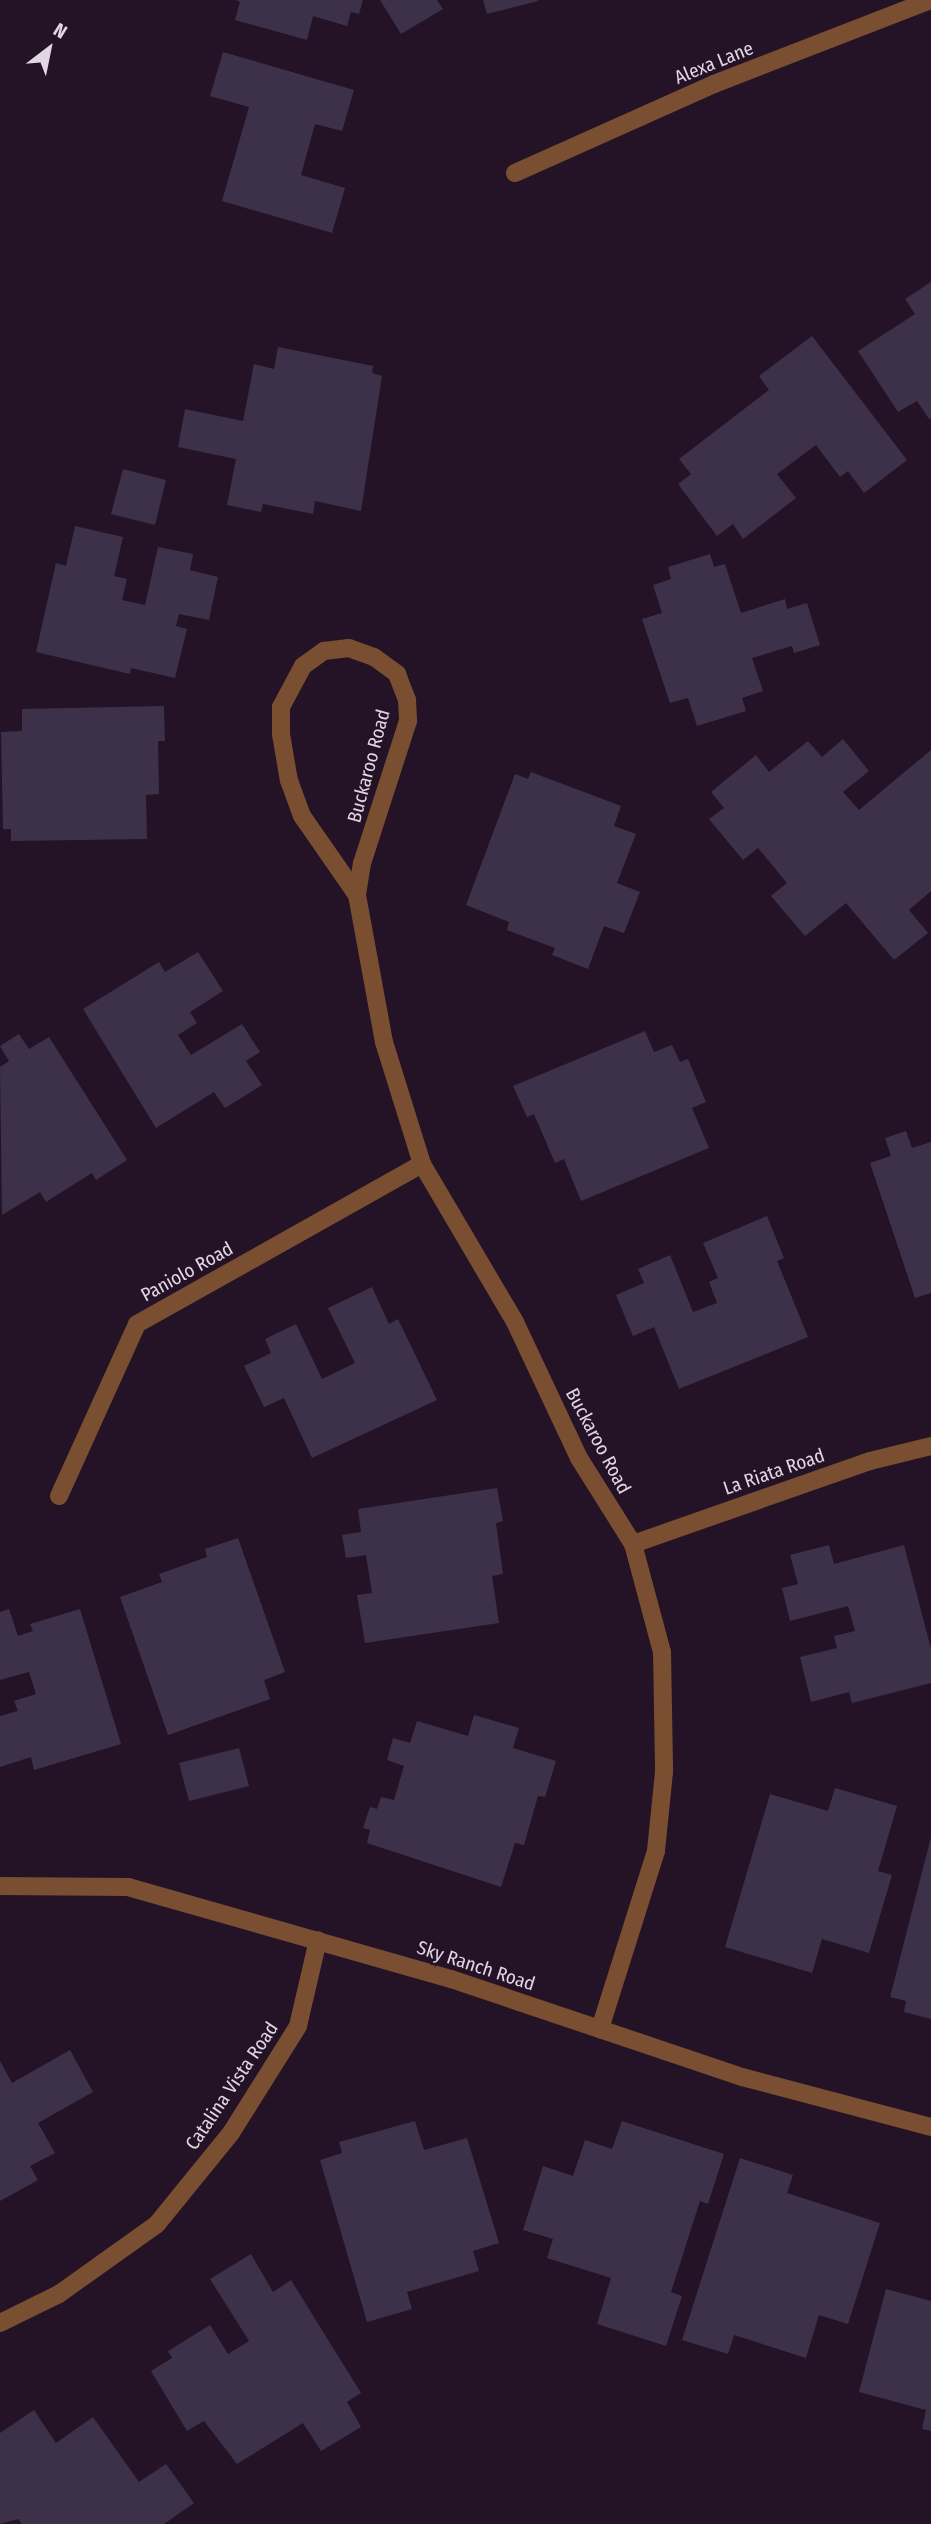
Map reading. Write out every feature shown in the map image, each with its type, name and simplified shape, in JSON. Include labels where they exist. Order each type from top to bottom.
[{"type":"street","name":"Alexa Lane","points":[[515,173],[714,83],[931,0]]},
{"type":"street","name":"Buckaroo Road","points":[[357,895],[302,816],[289,782],[281,734],[281,707],[303,666],[324,651],[349,649],[374,657],[397,674],[407,700],[408,721],[362,863],[357,895],[384,1042],[422,1164],[514,1322],[579,1458],[633,1544],[662,1652],[664,1772],[656,1851],[600,2029]]},
{"type":"street","name":"Paniolo Road","points":[[59,1496],[137,1324],[422,1164]]},
{"type":"street","name":"La Riata Road","points":[[633,1544],[870,1461],[931,1446]]},
{"type":"street","name":"Sky Ranch Road","points":[[0,1886],[128,1887],[318,1940],[742,2077],[931,2127]]},
{"type":"street","name":"Catalina Vista Road","points":[[0,2323],[59,2294],[157,2224],[231,2133],[298,2026],[318,1940]]},
{"type":"building","points":[[236,0],[363,0],[359,14],[351,12],[347,26],[313,16],[307,40],[235,20],[240,2]]},
{"type":"building","points":[[380,0],[437,0],[443,9],[401,34]]},
{"type":"building","points":[[483,0],[538,0],[538,1],[487,14]]},
{"type":"building","points":[[223,52],[354,90],[342,131],[315,124],[301,175],[345,188],[332,233],[222,201],[249,107],[210,96]]},
{"type":"building","points":[[931,282],[929,419],[917,401],[898,412],[858,351],[915,314],[905,299]]},
{"type":"building","points":[[812,336],[907,460],[864,493],[848,471],[840,477],[816,445],[777,474],[796,498],[743,539],[733,524],[717,536],[678,484],[691,474],[679,459],[769,390],[759,376]]},
{"type":"building","points":[[278,347],[373,366],[372,373],[382,376],[361,511],[315,501],[313,514],[263,504],[261,512],[227,505],[236,459],[178,447],[185,409],[243,421],[254,364],[274,369]]},
{"type":"building","points":[[123,469],[166,480],[155,525],[111,514]]},
{"type":"building","points":[[75,526],[123,537],[114,576],[127,579],[122,600],[145,605],[158,547],[193,554],[190,570],[218,577],[209,620],[179,614],[176,626],[187,629],[175,678],[131,668],[130,674],[36,652],[56,563],[66,566]]},
{"type":"building","points":[[710,554],[714,567],[725,564],[741,613],[785,599],[787,609],[807,603],[820,645],[794,653],[792,646],[752,658],[763,691],[742,698],[746,711],[697,726],[688,698],[670,703],[642,619],[662,613],[653,585],[671,579],[668,567]]},
{"type":"building","points":[[164,706],[165,741],[158,741],[159,794],[146,795],[147,839],[11,841],[11,829],[3,829],[1,732],[22,731],[22,709]]},
{"type":"building","points":[[843,739],[869,771],[843,792],[859,810],[931,750],[931,891],[909,910],[928,933],[894,960],[846,903],[805,936],[771,896],[787,883],[758,848],[743,860],[709,819],[724,808],[711,792],[756,755],[769,772],[808,741],[822,757]]},
{"type":"building","points":[[531,772],[621,806],[614,826],[636,834],[617,883],[640,892],[624,933],[604,926],[588,969],[552,955],[555,948],[507,930],[509,922],[466,905],[515,774],[528,779]]},
{"type":"building","points":[[198,952],[223,991],[190,1012],[197,1023],[178,1035],[191,1055],[242,1024],[260,1052],[246,1061],[262,1085],[225,1108],[214,1092],[156,1128],[83,1009],[159,962],[165,972]]},
{"type":"building","points":[[645,1031],[654,1052],[672,1045],[680,1062],[688,1059],[706,1102],[692,1108],[709,1148],[581,1201],[564,1159],[555,1163],[534,1114],[527,1117],[513,1086]]},
{"type":"building","points":[[19,1034],[29,1049],[49,1037],[127,1160],[96,1180],[92,1173],[46,1202],[40,1192],[2,1215],[0,1067],[9,1061],[0,1046]]},
{"type":"building","points":[[906,1131],[912,1148],[931,1142],[931,1293],[915,1298],[870,1163],[891,1156],[885,1138]]},
{"type":"building","points":[[767,1216],[784,1258],[777,1261],[808,1337],[679,1389],[654,1327],[633,1336],[616,1295],[644,1283],[638,1269],[670,1255],[693,1312],[717,1303],[709,1282],[718,1278],[703,1243]]},
{"type":"building","points":[[372,1287],[389,1324],[398,1319],[437,1400],[312,1458],[284,1398],[264,1407],[244,1366],[271,1353],[265,1339],[296,1324],[322,1379],[355,1363],[328,1308]]},
{"type":"building","points":[[497,1488],[503,1521],[496,1523],[503,1574],[492,1576],[499,1623],[365,1643],[357,1595],[372,1593],[366,1555],[346,1558],[342,1535],[361,1532],[358,1509]]},
{"type":"building","points":[[238,1538],[285,1672],[264,1680],[270,1699],[168,1735],[120,1597],[162,1582],[159,1574],[207,1557],[205,1549]]},
{"type":"building","points":[[829,1545],[834,1564],[904,1545],[931,1649],[931,1683],[852,1703],[849,1692],[811,1702],[800,1657],[837,1648],[834,1636],[855,1631],[848,1606],[790,1621],[782,1588],[798,1584],[790,1555]]},
{"type":"building","points":[[9,1609],[18,1636],[33,1631],[30,1624],[80,1609],[121,1744],[34,1770],[31,1757],[0,1767],[0,1716],[18,1711],[14,1701],[36,1694],[29,1672],[0,1680],[0,1612]]},
{"type":"building","points":[[474,1715],[519,1728],[513,1748],[556,1761],[545,1797],[538,1796],[524,1845],[515,1843],[501,1887],[367,1843],[370,1830],[363,1828],[370,1807],[377,1809],[381,1797],[394,1800],[404,1766],[387,1760],[393,1738],[410,1743],[417,1721],[468,1736]]},
{"type":"building","points":[[239,1748],[249,1786],[189,1801],[179,1763]]},
{"type":"building","points":[[835,1788],[897,1806],[878,1871],[892,1875],[869,1953],[822,1939],[812,1973],[725,1947],[770,1794],[828,1811]]},
{"type":"building","points":[[931,1837],[931,2019],[904,2012],[906,2001],[890,1997]]},
{"type":"building","points":[[70,2050],[93,2092],[38,2123],[55,2153],[30,2166],[38,2180],[0,2201],[0,2061],[12,2083]]},
{"type":"building","points":[[415,2121],[424,2150],[467,2138],[499,2243],[473,2251],[479,2271],[407,2292],[412,2309],[367,2322],[320,2160],[342,2153],[339,2142]]},
{"type":"building","points":[[622,2121],[724,2154],[708,2204],[700,2201],[671,2292],[682,2296],[666,2346],[597,2324],[611,2278],[547,2258],[553,2239],[523,2230],[543,2166],[573,2176],[585,2140],[612,2149]]},
{"type":"building","points":[[740,2158],[793,2175],[787,2193],[880,2223],[848,2324],[819,2315],[806,2358],[734,2335],[728,2354],[682,2340]]},
{"type":"building","points":[[251,2254],[273,2292],[291,2280],[361,2393],[347,2402],[361,2427],[321,2451],[303,2423],[237,2464],[204,2421],[187,2431],[151,2371],[172,2358],[168,2351],[210,2325],[228,2354],[249,2341],[210,2279]]},
{"type":"building","points":[[886,2289],[931,2301],[931,2431],[922,2429],[926,2410],[859,2392]]},
{"type":"building","points":[[34,2410],[56,2443],[93,2417],[139,2482],[166,2464],[194,2503],[164,2524],[22,2524],[18,2519],[0,2524],[0,2433]]}]
